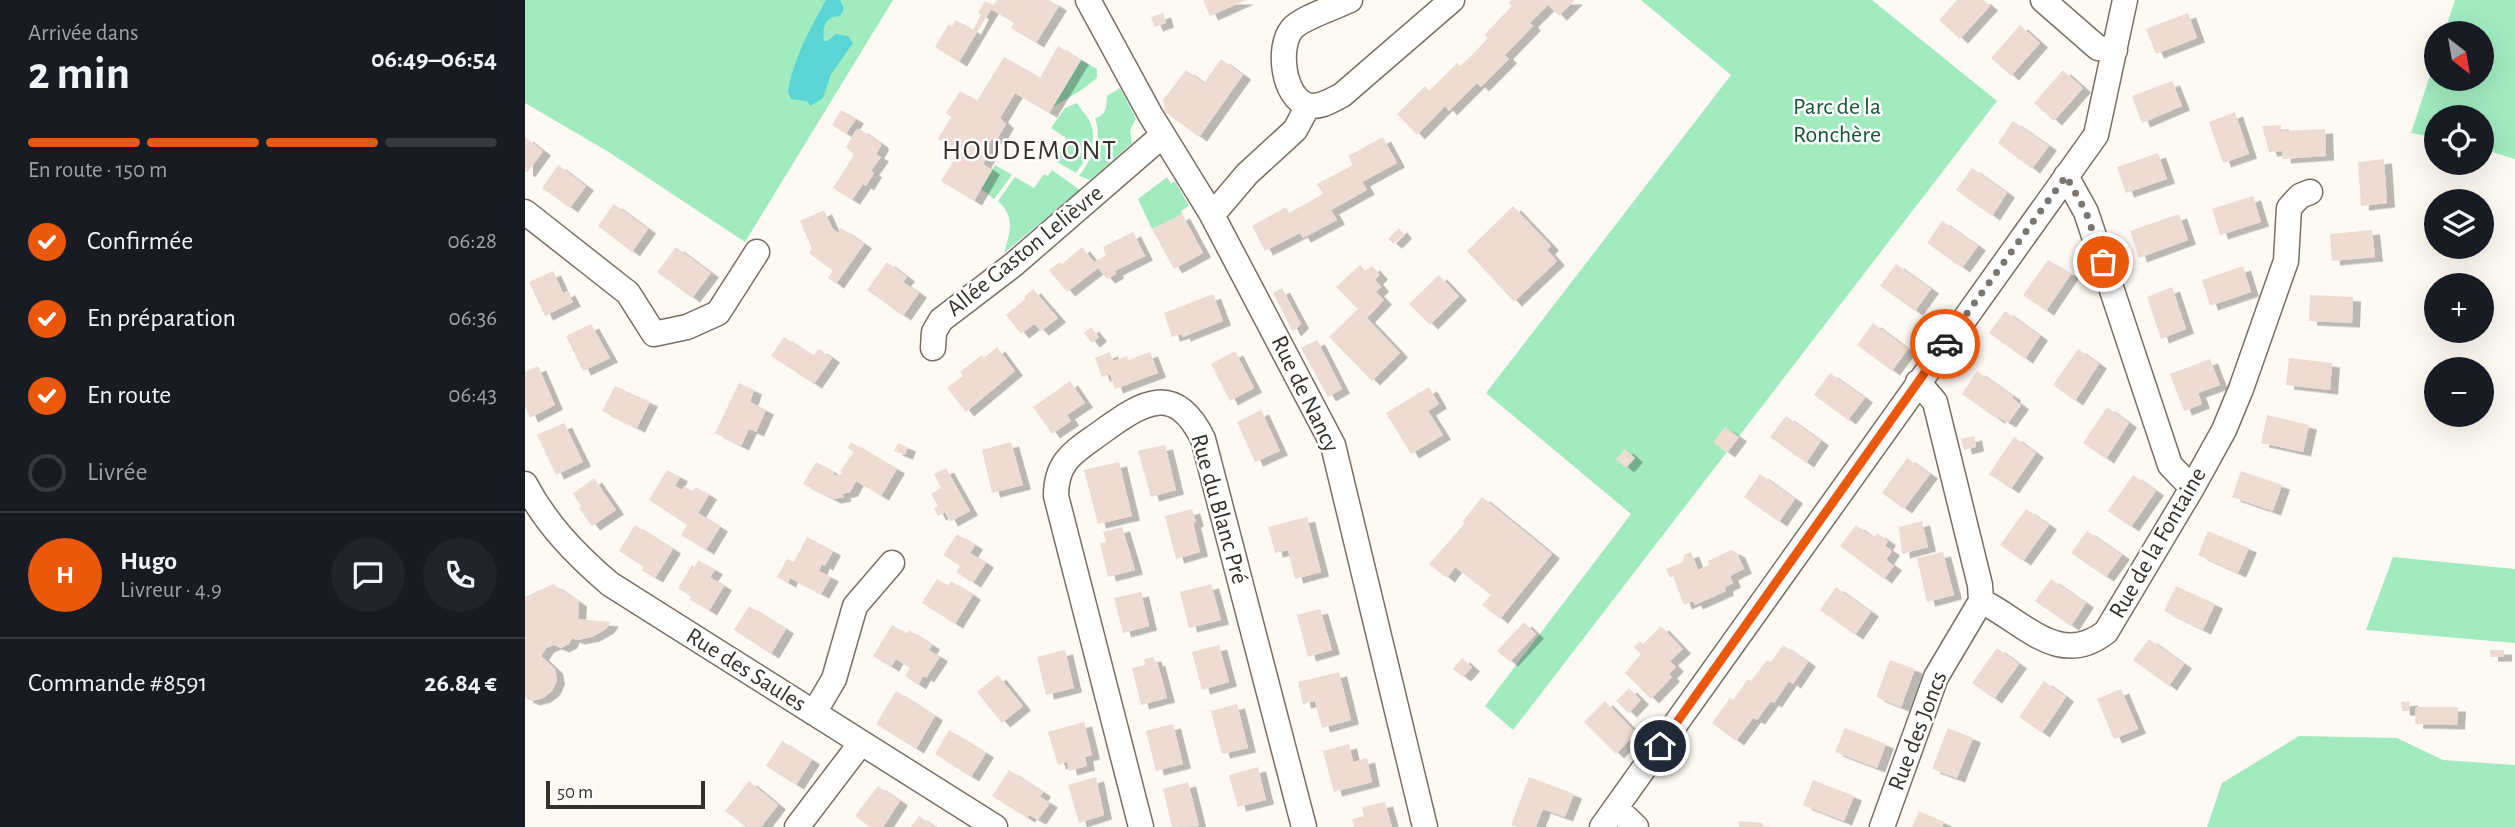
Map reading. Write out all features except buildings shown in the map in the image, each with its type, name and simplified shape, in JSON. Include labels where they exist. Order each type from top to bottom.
[{"type":"street","name":"Rue de Nancy","points":[[1088,0],[1163,135],[1211,213],[1333,445],[1425,827]]},
{"type":"street","points":[[1350,0],[1294,26],[1285,39],[1283,57],[1288,81],[1297,99],[1308,106],[1321,105],[1342,95],[1452,0]]},
{"type":"street","points":[[2043,0],[2098,48],[2115,50]]},
{"type":"street","points":[[1636,827],[1609,817],[2096,135],[2126,0]]},
{"type":"street","points":[[1211,213],[1247,174],[1295,130],[1308,106]]},
{"type":"street","name":"Allée Gaston Lelièvre","points":[[933,348],[934,332],[941,320],[1013,265],[1163,135]]},
{"type":"street","points":[[2066,176],[2086,212],[2171,465],[2192,488]]},
{"type":"street","name":"Rue de la Fontaine","points":[[1981,601],[2055,645],[2068,647],[2097,639],[2106,632],[2224,430],[2259,341],[2286,261],[2289,208],[2300,196],[2309,192]]},
{"type":"street","points":[[525,212],[628,293],[654,334],[687,327],[718,313],[757,251]]},
{"type":"street","points":[[1919,382],[1935,402],[1980,585],[1981,601]]},
{"type":"street","name":"Rue du Blanc Pré","points":[[1141,827],[1056,496],[1056,479],[1061,466],[1073,453],[1136,407],[1161,403],[1176,407],[1187,414],[1203,439],[1304,827]]},
{"type":"street","name":"Rue des Saules","points":[[525,484],[534,502],[560,537],[610,584],[995,827]]},
{"type":"street","points":[[814,713],[834,680],[855,606],[892,564]]},
{"type":"street","name":"Rue des Joncs","points":[[1882,827],[1936,677],[1981,601]]},
{"type":"street","points":[[797,827],[862,743]]},
{"type":"green space","points":[[525,0],[893,0],[745,242],[607,151],[525,103]]},
{"type":"green space","name":"Parc de la Ronchère","points":[[1641,0],[1872,0],[1997,101],[1513,730],[1485,706],[1631,514],[1486,393],[1731,75]]},
{"type":"green space","points":[[2455,0],[2515,0],[2515,159],[2494,153],[2494,105],[2424,105],[2424,136],[2411,133],[2425,91],[2494,91],[2494,21],[2448,21]]},
{"type":"green space","points":[[1081,60],[1097,69],[1097,78],[1053,107]]},
{"type":"green space","points":[[1120,88],[1136,119],[1130,130],[1132,143],[1090,180],[1079,176],[1097,141],[1095,118],[1104,113],[1107,96]]},
{"type":"green space","points":[[1077,103],[1090,122],[1093,136],[1091,149],[1076,173],[1057,162],[1061,156],[1057,153],[1066,138],[1051,128],[1065,108]]},
{"type":"green space","points":[[995,165],[1012,175],[994,199],[981,189]]},
{"type":"green space","points":[[1052,170],[1080,190],[1004,253],[1010,226],[1007,213],[998,201],[1015,177],[1034,188],[1044,174],[1048,176]]},
{"type":"green space","points":[[1167,177],[1171,184],[1175,181],[1189,206],[1181,211],[1182,214],[1152,229],[1138,199]]},
{"type":"green space","points":[[2393,557],[2515,569],[2515,643],[2366,630]]},
{"type":"green space","points":[[2299,736],[2397,738],[2443,760],[2515,765],[2515,827],[2207,827],[2222,783]]},
{"type":"water","points":[[826,0],[840,0],[844,9],[840,16],[828,20],[824,41],[836,34],[848,36],[853,43],[831,74],[823,98],[810,106],[807,101],[791,99],[788,92],[798,56]]},
{"type":"way so far","points":[[1945,344],[2066,176],[2086,212],[2103,262]]},
{"type":"district","name":"HOUDEMONT","points":[[1030,151]]},
{"type":"route","points":[[1660,746],[1945,344]]}]
